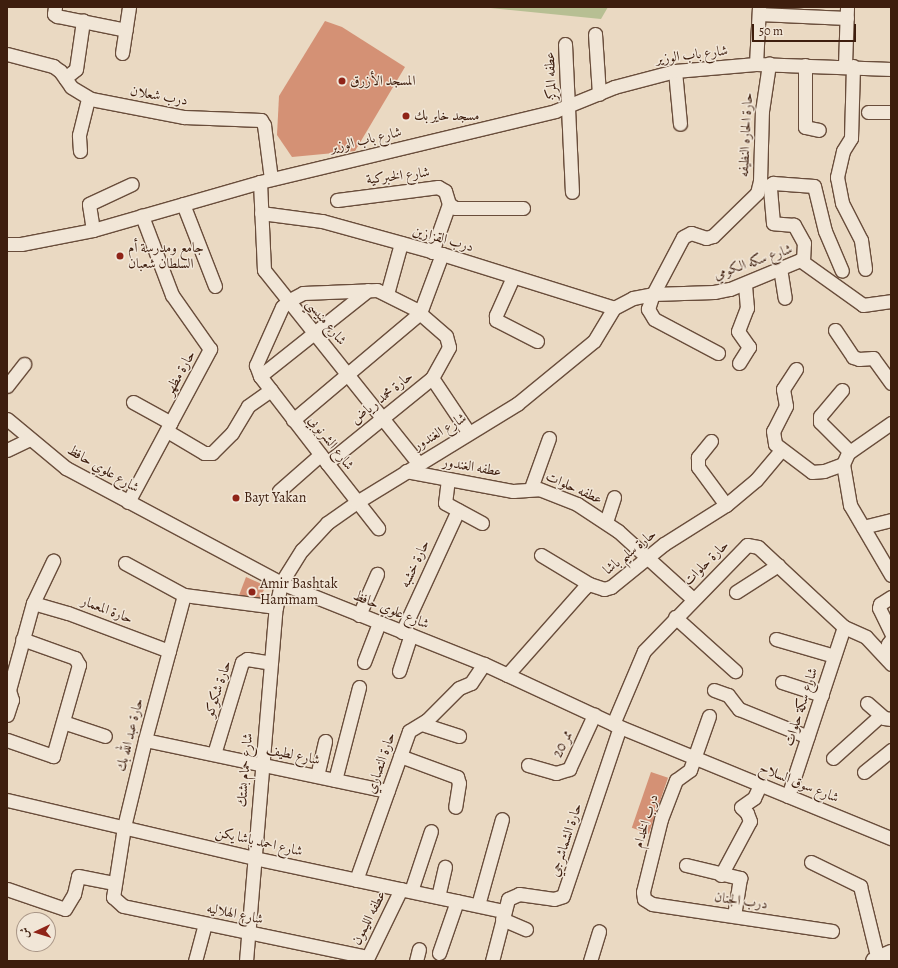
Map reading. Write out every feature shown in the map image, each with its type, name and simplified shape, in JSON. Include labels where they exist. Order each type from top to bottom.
[{"type":"street","points":[[55,7],[56,16],[126,30]]},
{"type":"street","points":[[122,53],[129,7]]},
{"type":"street","points":[[756,64],[759,11],[847,12],[851,138],[843,151],[837,177],[842,203],[861,240],[865,269]]},
{"type":"street","points":[[65,78],[76,68],[83,22]]},
{"type":"street","points":[[595,34],[599,94]]},
{"type":"street","name":"عطفه المركز","points":[[565,44],[572,192]]},
{"type":"street","name":"درب شعلان","points":[[7,54],[53,66],[65,78],[71,87],[88,98],[184,118],[259,119],[264,125],[265,180]]},
{"type":"street","name":"شارع باب الوزير","points":[[7,244],[21,244],[93,230],[265,180],[568,107],[599,94],[675,71],[756,64],[849,65],[891,69]]},
{"type":"street","name":"حارة الحاره النظيفه","points":[[653,294],[683,237],[691,233],[706,238],[713,236],[757,192],[760,181],[762,111],[769,64]]},
{"type":"street","points":[[805,65],[805,127],[819,130]]},
{"type":"street","points":[[675,71],[680,124]]},
{"type":"street","points":[[80,151],[79,130],[88,98]]},
{"type":"street","points":[[868,112],[891,112]]},
{"type":"street","name":"شارع منيسي","points":[[265,180],[260,213],[264,270],[418,463]]},
{"type":"street","points":[[803,261],[804,243],[794,225],[774,223],[770,185],[773,182],[814,186],[825,232],[842,271]]},
{"type":"street","points":[[93,230],[89,204],[132,184]]},
{"type":"street","name":"شارع الخبركية","points":[[337,200],[438,187],[445,191],[449,204]]},
{"type":"street","points":[[183,204],[215,286]]},
{"type":"street","points":[[293,420],[420,313],[449,204],[455,208],[523,208]]},
{"type":"street","name":"درب القزازين","points":[[260,213],[322,221],[437,253],[614,308]]},
{"type":"street","name":"حارة مظهر","points":[[128,502],[210,349],[172,295],[142,216]]},
{"type":"street","points":[[387,294],[401,243]]},
{"type":"street","name":"شارع سكه الكومي","points":[[614,308],[633,298],[653,294],[714,292],[745,284],[794,262],[803,261],[863,305],[891,301]]},
{"type":"street","points":[[780,268],[785,298]]},
{"type":"street","points":[[513,276],[496,318],[500,325],[536,341]]},
{"type":"street","points":[[740,363],[749,347],[738,331],[747,308],[745,284]]},
{"type":"street","points":[[368,290],[260,376],[256,369],[257,362],[282,306],[303,293],[368,290],[387,294],[420,313]]},
{"type":"street","points":[[653,294],[648,309],[650,315],[718,353]]},
{"type":"street","name":"شارع الغندور","points":[[281,582],[302,550],[327,523],[418,463],[517,404],[594,341],[614,308]]},
{"type":"street","name":"حارة محمد رياض","points":[[279,491],[382,419],[432,378],[448,350],[450,343],[446,336],[420,313]]},
{"type":"street","points":[[835,330],[853,357],[859,359],[873,358],[891,383]]},
{"type":"street","points":[[7,386],[24,364]]},
{"type":"street","points":[[796,369],[783,389],[786,408],[772,431],[775,444],[812,472],[824,471],[843,464],[850,452],[891,423]]},
{"type":"street","name":"شارع الشرنوبي","points":[[260,376],[378,528]]},
{"type":"street","points":[[432,378],[470,433]]},
{"type":"street","points":[[133,402],[208,454],[215,452],[232,433],[248,406],[271,390]]},
{"type":"street","points":[[842,390],[820,416],[820,422],[850,452]]},
{"type":"street","name":"شارع علوي حافظ","points":[[7,419],[66,468],[281,582],[406,634],[484,664],[617,726],[695,757]]},
{"type":"street","points":[[531,488],[549,438]]},
{"type":"street","points":[[7,450],[30,439]]},
{"type":"street","points":[[711,441],[698,457],[698,467],[726,505]]},
{"type":"street","name":"حارة سليم باشا","points":[[507,675],[589,584],[608,590],[664,544],[726,505],[756,480],[781,450]]},
{"type":"street","points":[[843,464],[850,505],[891,575]]},
{"type":"street","name":"عطفه الغندور","points":[[406,471],[513,491],[531,488]]},
{"type":"street","points":[[448,479],[444,502],[482,523]]},
{"type":"street","name":"عطفه حلوات","points":[[531,488],[577,504],[606,522],[693,599]]},
{"type":"street","points":[[606,522],[614,498]]},
{"type":"street","name":"حارة خشبه","points":[[399,671],[406,634],[458,510]]},
{"type":"street","points":[[863,527],[891,520]]},
{"type":"street","name":"حارة حلوات","points":[[617,726],[644,651],[675,617],[747,545],[756,545],[844,627],[866,637],[891,664]]},
{"type":"street","points":[[541,555],[589,584]]},
{"type":"street","points":[[7,715],[12,700],[8,691],[22,639],[33,603],[54,561]]},
{"type":"street","points":[[125,563],[184,595],[276,607]]},
{"type":"street","points":[[736,592],[778,565]]},
{"type":"street","points":[[359,615],[377,574]]},
{"type":"street","name":"شارع حمام بشتك","points":[[246,961],[276,607],[281,582]]},
{"type":"street","name":"حارة عبد الله بك","points":[[114,883],[124,827],[145,740],[184,595]]},
{"type":"street","points":[[891,597],[880,604],[879,608],[891,633]]},
{"type":"street","name":"حارة المعمار","points":[[33,603],[68,613],[169,652]]},
{"type":"street","points":[[675,617],[734,672]]},
{"type":"street","points":[[364,662],[379,623]]},
{"type":"street","name":"شارع سكة حلوات","points":[[788,796],[844,627]]},
{"type":"street","points":[[7,740],[53,756],[78,661],[22,639]]},
{"type":"street","points":[[776,639],[834,656]]},
{"type":"street","points":[[891,640],[888,644],[891,653]]},
{"type":"street","name":"حارة شكوكو","points":[[214,754],[242,662],[247,659],[271,663]]},
{"type":"street","name":"حارة النصاري","points":[[356,880],[409,731],[422,724],[459,688],[471,683],[484,664]]},
{"type":"street","points":[[782,682],[822,695]]},
{"type":"street","points":[[335,780],[359,687]]},
{"type":"street","points":[[714,690],[728,695],[739,709],[808,737]]},
{"type":"street","points":[[834,758],[886,717],[867,703]]},
{"type":"street","name":"ممر 20","points":[[528,765],[556,773],[569,769],[594,715]]},
{"type":"street","name":"درب الخدام","points":[[646,901],[643,892],[661,819],[676,780],[690,770],[709,716]]},
{"type":"street","points":[[63,722],[105,736]]},
{"type":"street","points":[[422,724],[459,736]]},
{"type":"street","name":"حارة الشماشرجي","points":[[503,915],[508,899],[513,896],[554,899],[563,896],[617,726]]},
{"type":"street","name":"شارع لطيف","points":[[145,740],[388,791]]},
{"type":"street","points":[[317,776],[325,741]]},
{"type":"street","points":[[864,772],[891,750]]},
{"type":"street","points":[[400,756],[457,777],[459,783],[455,807]]},
{"type":"street","name":"شارع سوق السلاح","points":[[695,757],[891,838]]},
{"type":"street","points":[[721,874],[750,821],[747,812],[740,807],[754,798],[760,785]]},
{"type":"street","name":"شارع احمد باشا يكن","points":[[7,800],[254,858],[478,905],[503,915],[526,929]]},
{"type":"street","points":[[478,905],[502,820]]},
{"type":"street","name":"عطفه الليمون","points":[[366,959],[406,890],[431,831]]},
{"type":"street","points":[[810,862],[860,886],[881,958]]},
{"type":"street","points":[[686,864],[740,878],[734,916]]},
{"type":"street","points":[[438,897],[445,867]]},
{"type":"street","points":[[7,889],[65,909],[74,894],[78,876],[114,883]]},
{"type":"street","name":"شارع الهلاليه","points":[[114,883],[113,897],[123,906],[366,959]]},
{"type":"street","points":[[439,953],[457,901]]},
{"type":"street","name":"درب الجنان","points":[[646,901],[652,904],[832,931]]},
{"type":"street","points":[[492,961],[503,915]]},
{"type":"street","points":[[195,961],[205,924]]},
{"type":"street","points":[[590,961],[600,931]]},
{"type":"green space","points":[[481,7],[608,7],[601,19]]},
{"type":"building","name":"المسجد الأزرق","points":[[325,21],[342,27],[405,67],[355,151],[292,157],[277,135],[279,96]]},
{"type":"building","name":"Amir Bashtak Hammam","points":[[246,577],[266,586],[259,599],[238,598]]},
{"type":"building","points":[[651,772],[668,778],[649,834],[632,828]]},
{"type":"place","name":"المسجد الأزرق","points":[[342,81]]},
{"type":"place","name":"مسجد خاير بك","points":[[406,116]]},
{"type":"place","name":"جامع ومدرسة أم السلطان شعبان","points":[[120,256]]},
{"type":"place","name":"Bayt Yakan","points":[[236,498]]},
{"type":"place","name":"Amir Bashtak Hammam","points":[[252,592]]}]
